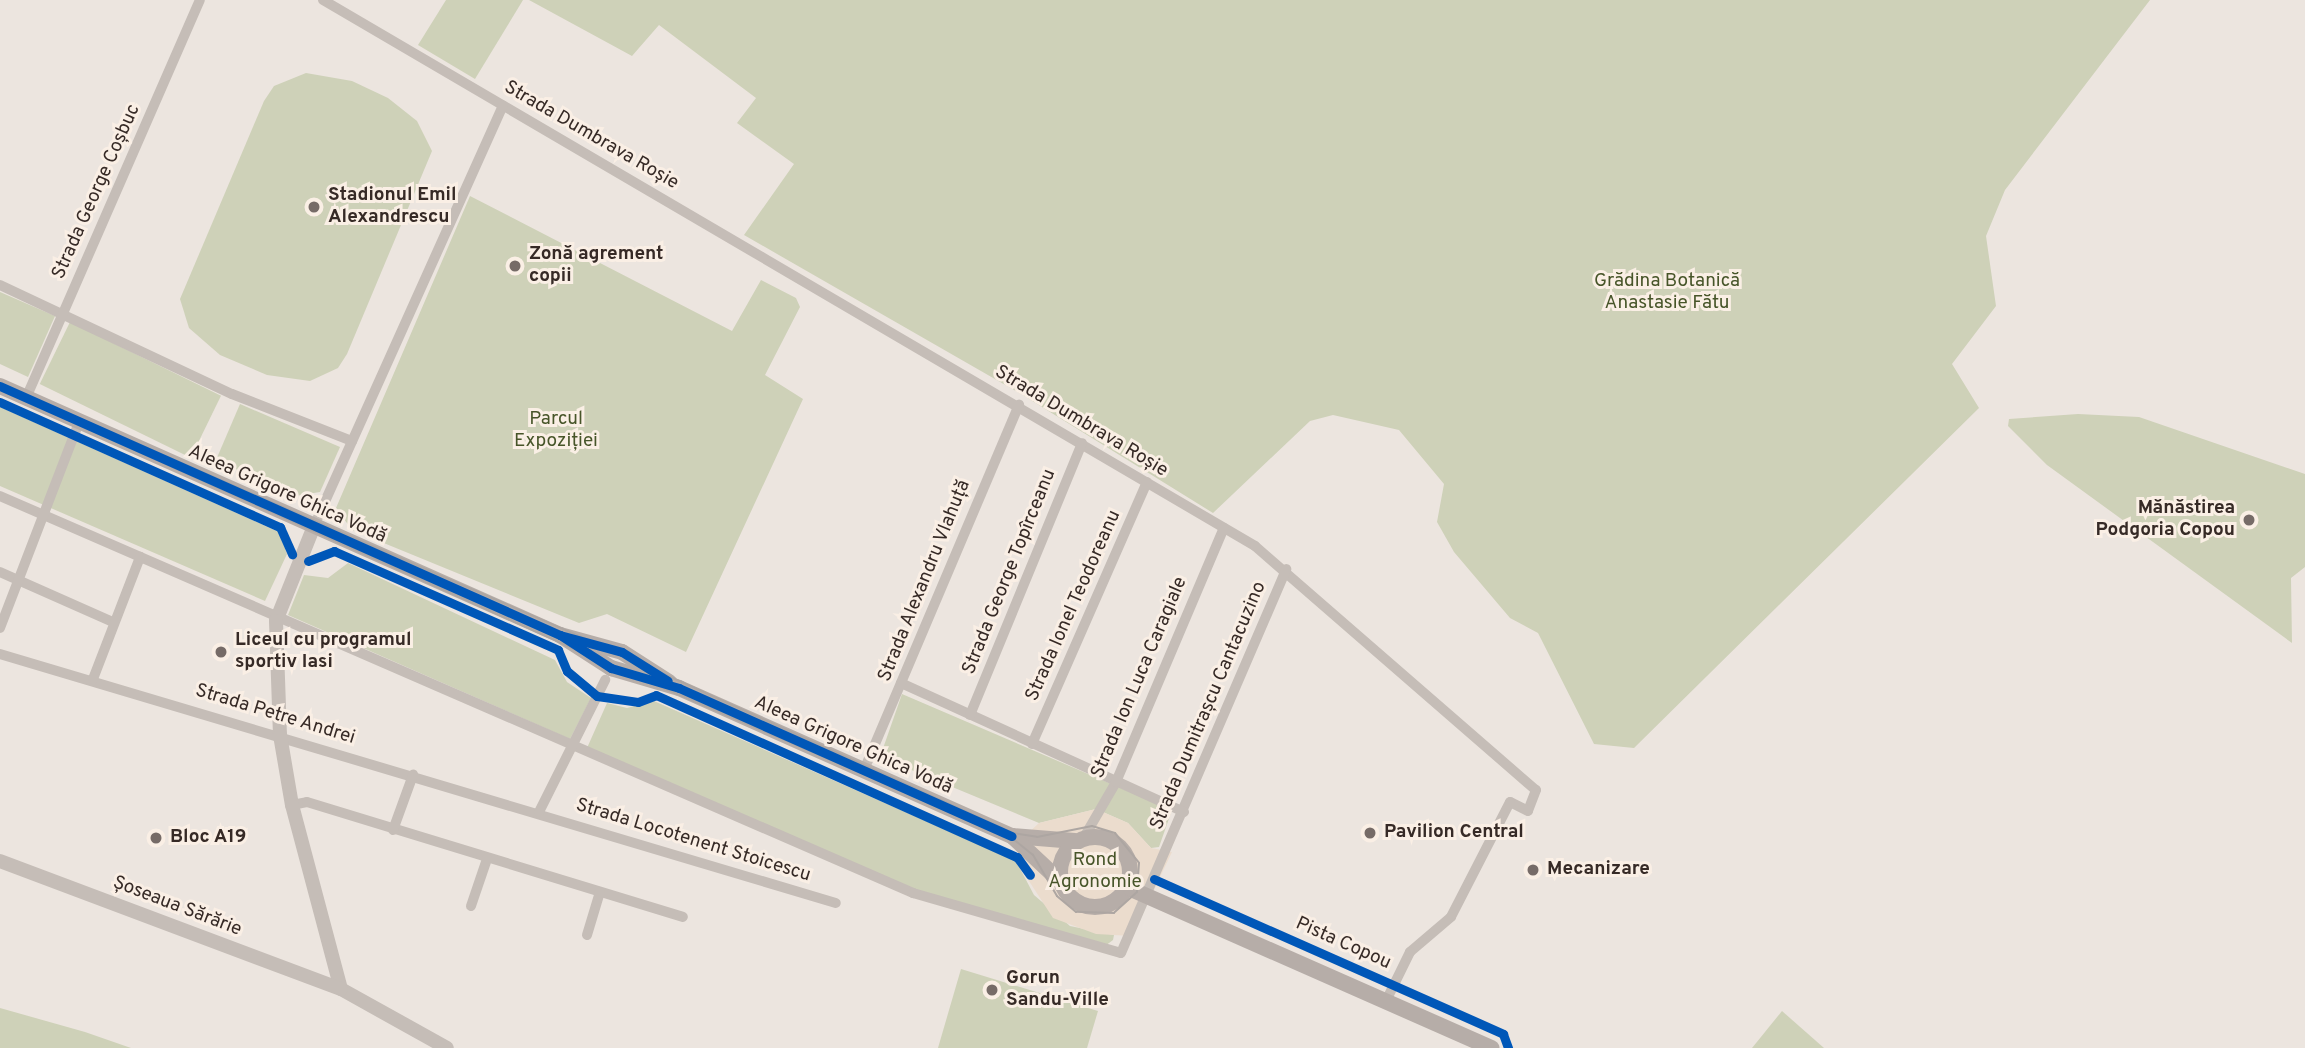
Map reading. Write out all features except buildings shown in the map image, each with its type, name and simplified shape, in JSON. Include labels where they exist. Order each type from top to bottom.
[{"type":"main road","name":"Aleea Grigore Ghica Vodă","points":[[0,386],[560,635],[595,661],[679,688],[1012,836],[1060,881]]},
{"type":"main road","name":"Aleea Grigore Ghica Vodă","points":[[1012,836],[1079,840]]},
{"type":"main road","points":[[1138,892],[1134,874],[1123,853],[1105,842],[1079,840],[1058,858],[1060,881],[1072,895],[1099,905],[1138,892],[1492,1048]]},
{"type":"street","name":"Strada George Coșbuc","points":[[26,398],[200,0]]},
{"type":"street","name":"Strada Dumbrava Roșie","points":[[323,0],[1019,405],[1224,528],[1286,569],[1536,790],[1528,811],[1510,802],[1451,917],[1410,951],[1386,1001]]},
{"type":"street","points":[[341,989],[292,804],[280,735],[276,621],[314,526],[503,105]]},
{"type":"street","points":[[0,285],[232,394],[352,441]]},
{"type":"street","name":"Strada Alexandru Vlahuță","points":[[864,770],[1019,405]]},
{"type":"street","points":[[0,628],[79,422]]},
{"type":"street","name":"Strada George Topîrceanu","points":[[970,715],[1082,443]]},
{"type":"street","name":"Strada Ionel Teodoreanu","points":[[1032,744],[1147,482]]},
{"type":"street","points":[[0,496],[140,557],[276,621],[574,747]]},
{"type":"street","name":"Strada Ion Luca Caragiale","points":[[1079,840],[1116,782],[1224,528]]},
{"type":"street","points":[[93,679],[140,557]]},
{"type":"street","name":"Strada Dumitrașcu Cantacuzino","points":[[574,747],[913,893],[1121,953],[1138,892],[1184,811],[1286,569]]},
{"type":"street","points":[[0,572],[113,622]]},
{"type":"street","name":"Strada Petre Andrei","points":[[0,654],[93,679],[539,812]]},
{"type":"street","points":[[539,812],[574,747],[605,680]]},
{"type":"street","points":[[901,683],[1184,811]]},
{"type":"street","points":[[393,830],[413,775]]},
{"type":"street","points":[[292,804],[307,802],[683,918]]},
{"type":"street","name":"Strada Locotenent Stoicescu","points":[[539,812],[836,903]]},
{"type":"street","points":[[471,906],[487,859]]},
{"type":"street","name":"Șoseaua Sărărie","points":[[0,861],[341,989],[447,1048]]},
{"type":"street","points":[[587,935],[600,892]]},
{"type":"green space","points":[[446,0],[523,0],[475,79],[418,45]]},
{"type":"green space","name":"Grădina Botanică Anastasie Fătu","points":[[529,0],[2150,0],[2005,190],[1986,236],[1996,306],[1952,364],[1979,408],[1634,748],[1594,744],[1538,633],[1510,618],[1454,552],[1437,522],[1444,484],[1399,430],[1333,415],[1310,421],[1213,513],[1021,394],[744,235],[794,164],[737,123],[756,98],[659,25],[632,56]]},
{"type":"green space","name":"Stadionul Emil Alexandrescu","points":[[306,73],[352,81],[388,98],[417,121],[432,151],[347,354],[338,368],[310,381],[267,375],[220,355],[189,328],[180,299],[264,101],[274,86]]},
{"type":"green space","name":"Parcul Expoziției","points":[[470,196],[732,331],[761,280],[796,298],[800,307],[765,375],[803,399],[686,652],[607,614],[579,623],[352,530],[336,508]]},
{"type":"green space","points":[[0,292],[55,316],[28,377],[0,364]]},
{"type":"green space","points":[[70,322],[221,396],[191,458],[40,384]]},
{"type":"green space","points":[[240,404],[340,447],[320,492],[295,496],[216,460]]},
{"type":"green space","points":[[0,407],[279,532],[287,554],[265,601],[0,486]]},
{"type":"green space","points":[[2078,414],[2139,417],[2305,474],[2305,567],[2291,578],[2292,643],[2047,465],[2008,426],[2009,419]]},
{"type":"green space","points":[[348,563],[555,660],[567,682],[591,698],[570,739],[288,615],[304,575],[328,578]]},
{"type":"green space","points":[[902,694],[1172,810],[1159,847],[1151,848],[1128,823],[1096,809],[1039,823],[880,757]]},
{"type":"green space","points":[[654,701],[1016,861],[1034,895],[1070,926],[1114,935],[1113,940],[1105,946],[909,888],[587,748],[607,703],[627,708]]},
{"type":"green space","name":"Gorun Sandu-Ville","points":[[961,969],[1098,1011],[1087,1048],[938,1048]]},
{"type":"green space","points":[[0,1008],[85,1032],[131,1048],[0,1048]]},
{"type":"green space","points":[[1782,1011],[1824,1048],[1752,1048]]},
{"type":"shaded area","name":"Rond Agronomie","points":[[1096,809],[1128,823],[1151,848],[1172,852],[1132,936],[1096,934],[1053,918],[1016,861],[1025,836],[1039,823]]},
{"type":"tram line","points":[[0,384],[607,648],[1013,833],[1037,837],[1092,826],[1115,833],[1139,863],[1137,892],[1114,913],[1076,912],[1057,896],[1033,855],[1011,837],[612,666],[0,389]]},
{"type":"cycle path","points":[[0,386],[560,635],[611,668],[679,688],[1012,836]]},
{"type":"cycle path","points":[[0,402],[280,527],[292,554]]},
{"type":"cycle path","points":[[308,561],[334,551],[558,650],[567,671],[597,696],[638,702],[656,695],[1017,857],[1030,875]]},
{"type":"cycle path","points":[[560,635],[622,652],[668,681]]},
{"type":"cycle path","name":"Pista Copou","points":[[1154,879],[1503,1034],[1508,1048]]},
{"type":"place","name":"Stadionul Emil Alexandrescu","points":[[314,207]]},
{"type":"place","name":"Zonă agrement copii","points":[[515,266]]},
{"type":"place","name":"Mănăstirea Podgoria Copou","points":[[2249,520]]},
{"type":"place","name":"Liceul cu programul sportiv Iasi","points":[[221,652]]},
{"type":"place","name":"Pavilion Central","points":[[1370,833]]},
{"type":"place","name":"Bloc A19","points":[[156,838]]},
{"type":"place","name":"Mecanizare","points":[[1533,870]]},
{"type":"place","name":"Gorun Sandu-Ville","points":[[992,990]]}]
